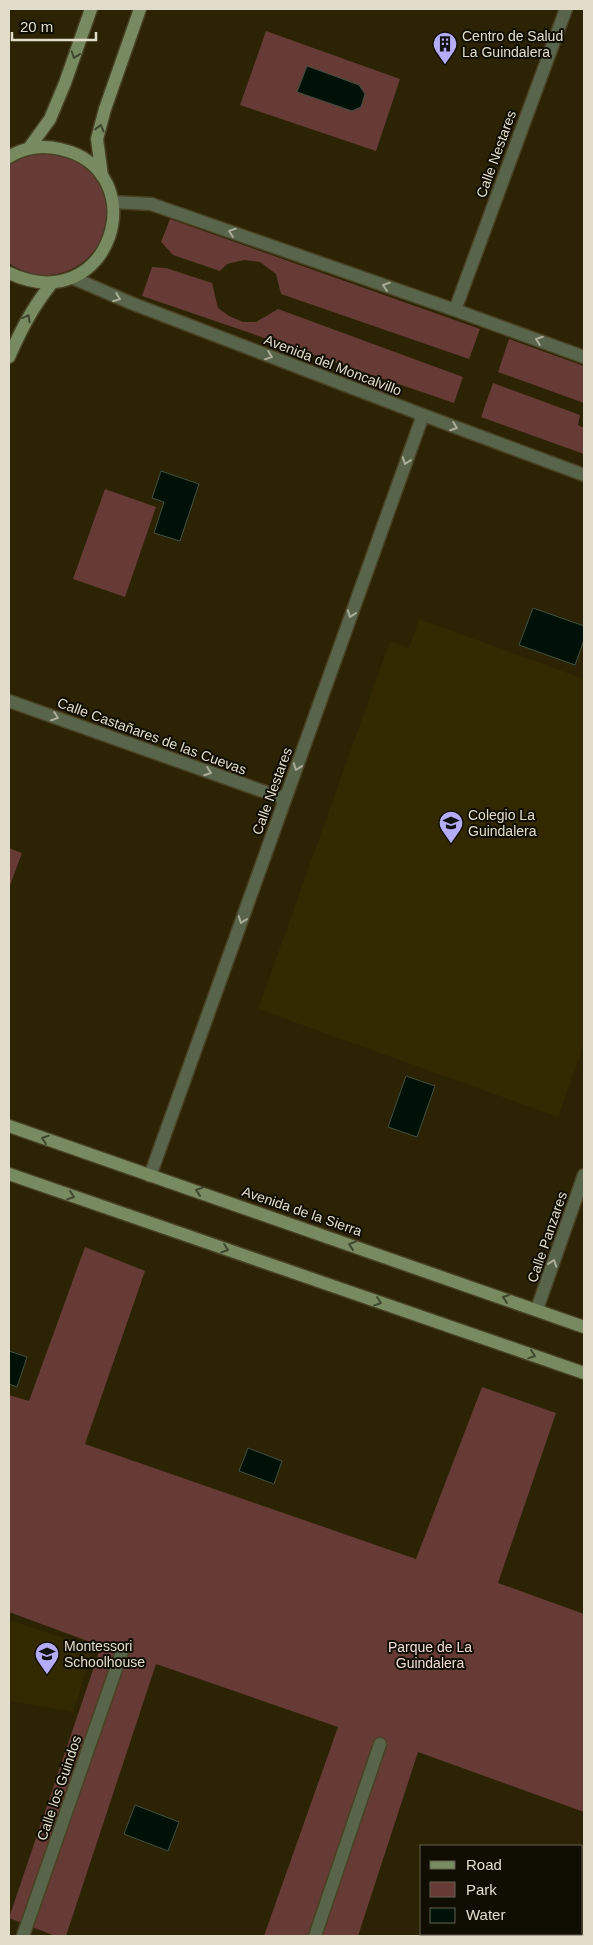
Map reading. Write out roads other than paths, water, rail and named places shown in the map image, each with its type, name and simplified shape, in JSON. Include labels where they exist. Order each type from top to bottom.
[{"type":"main road","points":[[29,148],[50,119],[90,9]]},
{"type":"main road","points":[[102,176],[97,139],[104,109],[140,9]]},
{"type":"main road","points":[[9,158],[29,148],[50,146],[70,151],[88,161],[102,176],[113,202],[113,225],[106,247],[92,265],[73,278],[52,283],[30,282],[9,273]]},
{"type":"main road","points":[[9,357],[25,320],[52,283]]},
{"type":"main road","name":"Avenida de la Sierra","points":[[9,1126],[584,1327]]},
{"type":"main road","points":[[9,1174],[584,1373]]},
{"type":"street","name":"Calle Nestares","points":[[455,310],[566,9]]},
{"type":"street","points":[[113,202],[151,204],[584,357]]},
{"type":"street","name":"Avenida del Moncalvillo","points":[[73,278],[108,294],[584,475]]},
{"type":"street","name":"Calle Nestares","points":[[150,1176],[422,415]]},
{"type":"street","name":"Calle Castañares de las Cuevas","points":[[9,701],[285,799]]},
{"type":"street","name":"Calle Panzares","points":[[537,1309],[584,1175]]},
{"type":"street","name":"Calle los Guindos","points":[[24,1936],[123,1649]]},
{"type":"street","points":[[315,1936],[380,1744]]},
{"type":"water","points":[[307,66],[359,85],[365,94],[361,107],[352,111],[297,92]]},
{"type":"water","points":[[161,471],[199,484],[180,541],[154,533],[164,502],[152,498]]},
{"type":"water","points":[[533,608],[584,626],[584,640],[575,665],[519,645]]},
{"type":"water","points":[[406,1076],[435,1086],[417,1137],[388,1127]]},
{"type":"water","points":[[9,1351],[27,1357],[17,1387],[9,1384]]},
{"type":"water","points":[[248,1448],[282,1461],[274,1484],[239,1471]]},
{"type":"water","points":[[135,1805],[179,1822],[168,1851],[124,1834]]},
{"type":"place","name":"Centro de Salud La Guindalera","points":[[445,65]]},
{"type":"place","name":"Colegio La Guindalera","points":[[451,844]]},
{"type":"place","name":"Montessori Schoolhouse","points":[[47,1675]]},
{"type":"park label","name":"Parque de La Guindalera","points":[[430,1655]]}]
